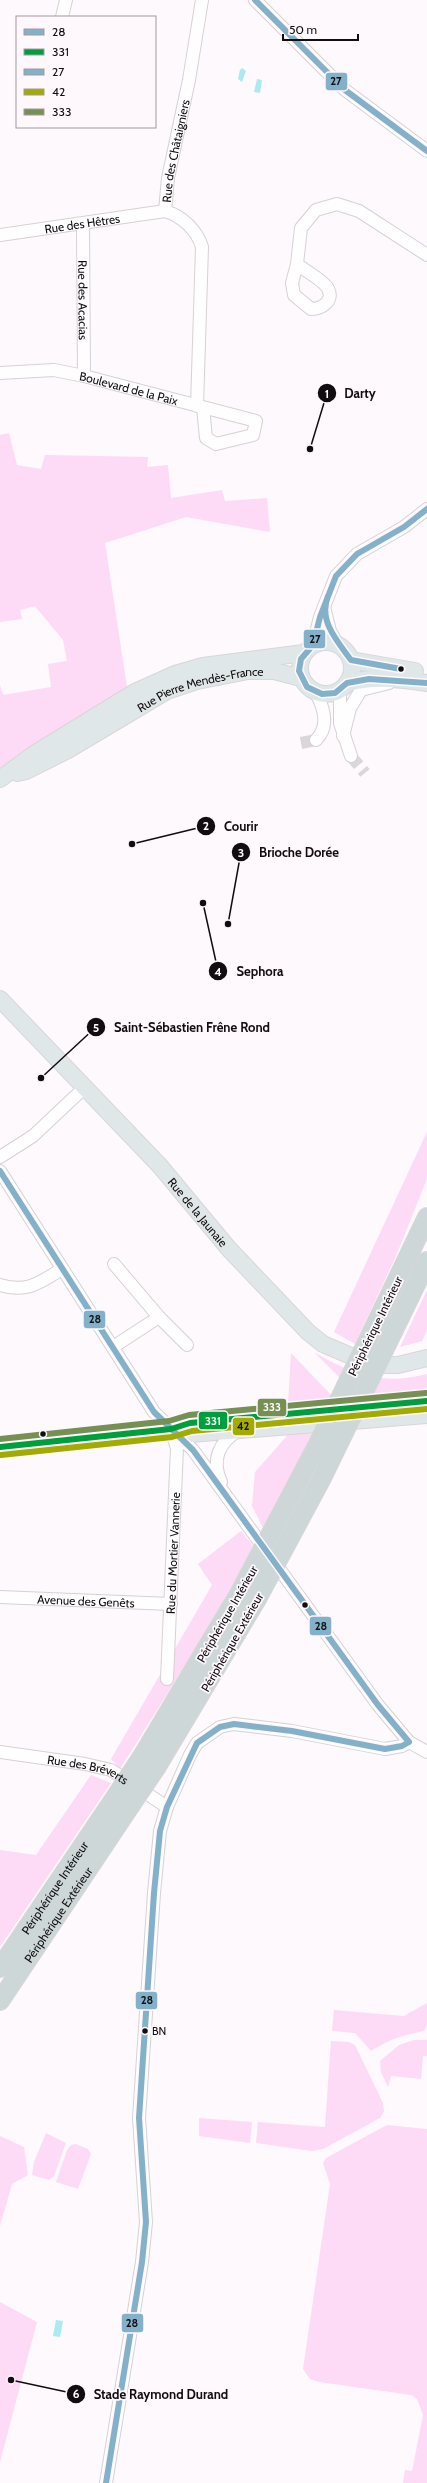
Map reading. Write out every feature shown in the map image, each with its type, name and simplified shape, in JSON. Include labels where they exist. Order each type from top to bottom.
[{"type":"highway","name":"Périphérique Intérieur","points":[[0,1968],[141,1758],[240,1592],[317,1446],[427,1217]]},
{"type":"highway","name":"Périphérique Extérieur","points":[[0,2001],[156,1768],[257,1599],[322,1478],[427,1261]]},
{"type":"main road","points":[[427,672],[351,660],[338,645],[326,642],[308,649],[299,665],[301,678],[307,687],[316,693],[329,694],[344,687],[369,679],[406,680],[427,683]]},
{"type":"main road","name":"Rue Pierre Mendès-France","points":[[3,777],[34,754],[134,692],[180,672],[203,666],[308,649]]},
{"type":"main road","points":[[344,687],[351,676],[351,660]]},
{"type":"main road","name":"Rue Pierre Mendès-France","points":[[3,777],[26,771],[167,691],[197,681],[228,674],[261,670],[282,672],[301,678]]},
{"type":"main road","name":"Rue de la Jaunaie","points":[[0,998],[160,1166],[229,1249],[308,1332],[330,1348],[372,1365],[398,1365],[427,1358]]},
{"type":"main road","points":[[0,1447],[170,1429],[190,1423],[427,1401]]},
{"type":"main road","points":[[393,1418],[400,1411],[427,1408]]},
{"type":"main road","points":[[170,1429],[191,1434],[427,1414]]},
{"type":"street","points":[[62,16],[66,0]]},
{"type":"street","name":"Rue des Châtaigniers","points":[[202,0],[189,80],[168,178],[165,211],[179,217],[195,232],[202,247],[200,407],[206,438],[216,444],[253,435],[256,421]]},
{"type":"street","points":[[255,0],[345,90],[427,151]]},
{"type":"street","points":[[268,13],[269,0]]},
{"type":"street","points":[[297,264],[300,228],[316,210],[337,204],[359,211],[427,256]]},
{"type":"street","name":"Rue des Hêtres","points":[[0,235],[165,211]]},
{"type":"street","name":"Rue des Acacias","points":[[83,224],[84,376]]},
{"type":"street","name":"Boulevard de la Paix","points":[[0,373],[54,370],[84,376],[256,421]]},
{"type":"street","points":[[308,649],[336,576],[357,554],[404,527],[427,508]]},
{"type":"street","points":[[324,606],[330,631],[338,645]]},
{"type":"street","points":[[343,736],[350,708],[361,690],[406,680]]},
{"type":"street","points":[[344,687],[340,723],[343,736],[351,756]]},
{"type":"street","name":"Rue Pierre Mendès-France","points":[[104,728],[134,692]]},
{"type":"street","points":[[316,693],[324,710],[324,729],[316,740]]},
{"type":"street","points":[[0,1157],[33,1136],[86,1087]]},
{"type":"street","points":[[0,1171],[154,1412],[170,1429],[188,1443],[378,1705],[409,1742],[427,1752]]},
{"type":"street","points":[[114,1264],[159,1317],[187,1345]]},
{"type":"street","points":[[0,1285],[13,1288],[32,1287],[62,1269]]},
{"type":"street","points":[[113,1347],[159,1317]]},
{"type":"street","name":"Rue du Mortier Vannerie","points":[[167,1679],[176,1448],[170,1429]]},
{"type":"street","points":[[228,1498],[217,1474],[216,1460],[221,1446],[239,1430]]},
{"type":"street","name":"Avenue des Genêts","points":[[0,1597],[171,1604]]},
{"type":"street","points":[[106,2483],[142,2262],[146,2222],[139,2118],[154,1893],[160,1831],[168,1807],[190,1755],[198,1743],[220,1727],[234,1724],[292,1731],[385,1749],[402,1746],[409,1742]]},
{"type":"street","name":"Rue des Bréverts","points":[[0,1752],[85,1764],[111,1770],[168,1807]]},
{"type":"shaded area","points":[[9,433],[17,465],[41,469],[45,455],[148,457],[147,467],[168,465],[171,498],[222,490],[225,501],[267,498],[270,532],[186,517],[105,543],[127,687],[0,768],[0,685],[3,695],[51,687],[48,664],[67,661],[63,640],[35,606],[20,610],[22,619],[0,622],[0,435]]},
{"type":"shaded area","points":[[427,1132],[427,1179],[396,1256],[355,1344],[334,1332]]},
{"type":"shaded area","points":[[427,1290],[427,1331],[422,1341],[400,1347]]},
{"type":"shaded area","points":[[314,1352],[354,1372],[368,1376],[396,1379],[427,1374],[427,1393],[362,1400]]},
{"type":"shaded area","points":[[291,1353],[332,1396],[264,1530],[252,1506],[255,1472],[286,1437]]},
{"type":"shaded area","points":[[241,1531],[254,1547],[198,1645],[120,1769],[111,1759],[212,1585],[198,1564]]},
{"type":"shaded area","points":[[91,1775],[111,1783],[0,1947],[0,1850],[36,1855]]},
{"type":"shaded area","points":[[427,2003],[427,2025],[424,2031],[397,2038],[384,2043],[371,2051],[355,2033],[332,2031],[334,2010],[404,2016]]},
{"type":"shaded area","points":[[414,2040],[427,2040],[427,2056],[423,2056],[421,2079],[391,2076],[388,2087],[381,2072],[380,2061],[399,2045]]},
{"type":"shaded area","points":[[331,2041],[349,2042],[355,2045],[383,2103],[384,2111],[380,2118],[323,2149],[312,2151],[256,2143],[258,2122],[325,2127]]},
{"type":"shaded area","points":[[199,2118],[252,2122],[250,2143],[199,2136]]},
{"type":"shaded area","points":[[387,2125],[427,2129],[427,2483],[403,2483],[405,2470],[412,2471],[423,2415],[417,2399],[411,2395],[319,2382],[310,2379],[303,2369],[330,2184],[323,2163],[326,2158]]},
{"type":"shaded area","points":[[46,2133],[66,2143],[54,2176],[49,2180],[32,2175],[34,2162]]},
{"type":"shaded area","points":[[0,2136],[24,2147],[28,2175],[12,2184],[0,2226]]},
{"type":"shaded area","points":[[76,2144],[88,2149],[91,2154],[78,2189],[56,2182],[67,2150],[71,2145]]},
{"type":"shaded area","points":[[0,2302],[37,2322],[0,2462]]},
{"type":"water","points":[[242,68],[246,71],[242,82],[238,79]]},
{"type":"water","points":[[257,79],[262,80],[260,93],[254,92]]},
{"type":"water","points":[[56,2320],[63,2321],[60,2337],[53,2336]]},
{"type":"tunnel","points":[[301,743],[316,740]]},
{"type":"tunnel","points":[[351,756],[365,773]]},
{"type":"transit line","name":"27","points":[[255,0],[345,90],[427,151]]},
{"type":"transit line","name":"27","points":[[427,509],[404,527],[357,554],[336,576],[320,617],[313,645],[301,659],[299,671],[307,687],[322,694],[335,693],[347,683],[369,679],[427,683]]},
{"type":"transit line","name":"27","points":[[328,596],[325,613],[327,622],[335,638],[351,660],[401,669]]},
{"type":"transit line","name":"28","points":[[0,1171],[154,1412],[193,1450],[378,1705],[409,1742]]},
{"type":"transit line","name":"333","points":[[0,1439],[169,1421],[189,1415],[426,1393]]},
{"type":"transit line","name":"331","points":[[0,1447],[171,1429],[190,1423],[427,1401]]},
{"type":"transit line","name":"42","points":[[1,1455],[172,1437],[192,1431],[427,1409]]},
{"type":"transit line","name":"28","points":[[106,2483],[142,2262],[146,2222],[139,2118],[154,1893],[160,1831],[167,1807],[197,1743],[220,1727],[234,1724],[292,1731],[385,1749],[402,1746],[409,1742]]},
{"type":"place","name":"Darty","points":[[310,449]]},
{"type":"place","name":"Courir","points":[[132,844]]},
{"type":"place","name":"Sephora","points":[[203,903]]},
{"type":"place","name":"Brioche Dorée","points":[[228,924]]},
{"type":"place","name":"Saint-Sébastien Frêne Rond","points":[[41,1078]]},
{"type":"place","name":"BN","points":[[145,2031]]},
{"type":"place","name":"Stade Raymond Durand","points":[[11,2380]]}]
